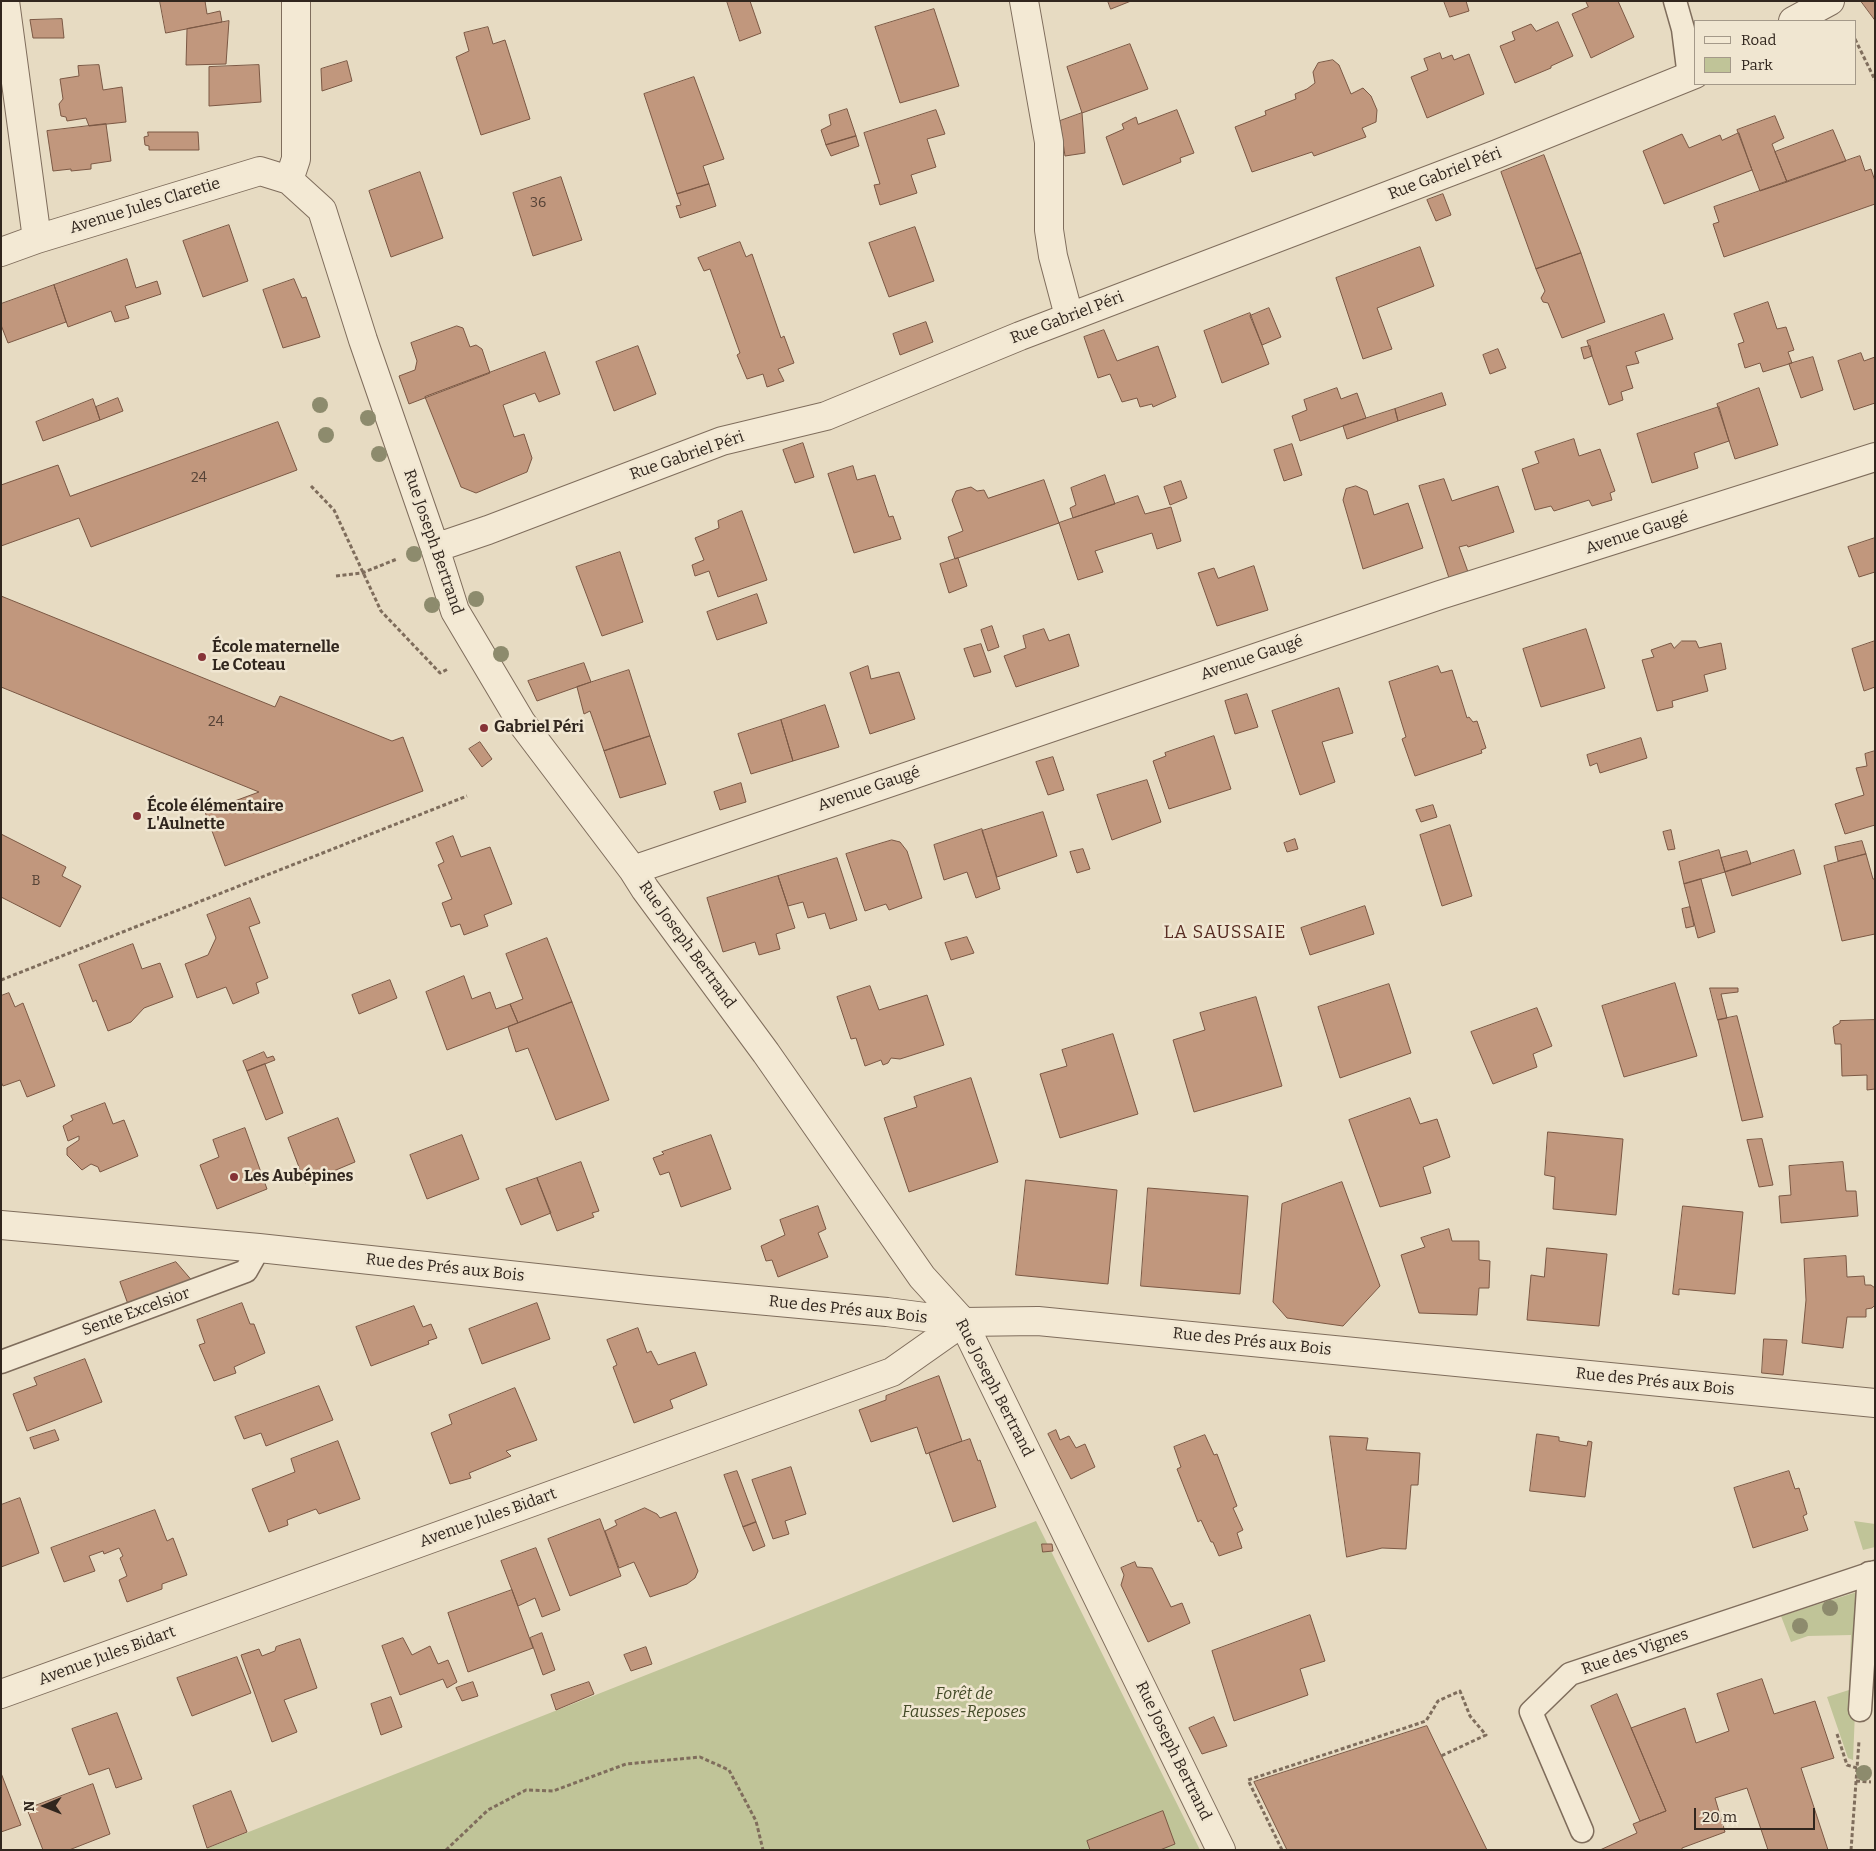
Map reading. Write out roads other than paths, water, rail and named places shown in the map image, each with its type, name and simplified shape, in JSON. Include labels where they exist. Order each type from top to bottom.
[{"type":"street","points":[[4,1],[37,239]]},
{"type":"street","points":[[289,180],[296,159],[296,1]]},
{"type":"street","points":[[1024,1],[1049,142],[1049,230],[1053,256],[1069,316]]},
{"type":"street","points":[[1795,20],[1830,1]]},
{"type":"street","name":"Rue Gabriel Péri","points":[[435,548],[488,530],[722,441],[826,416],[1069,316],[1125,297],[1497,154],[1692,76]]},
{"type":"street","name":"Avenue Jules Claretie","points":[[1,252],[37,239],[260,171],[289,180]]},
{"type":"street","name":"Rue Joseph Bertrand","points":[[289,180],[322,210],[363,340],[455,611],[521,722],[633,870],[772,1061],[922,1277],[963,1322],[1221,1850]]},
{"type":"street","name":"Avenue Gaugé","points":[[633,870],[1440,595],[1875,457]]},
{"type":"street","name":"Rue des Prés aux Bois","points":[[1,1225],[259,1248],[648,1290],[887,1312],[963,1322],[1038,1321],[1875,1403]]},
{"type":"street","name":"Avenue Jules Bidart","points":[[1,1694],[892,1372],[963,1322]]},
{"type":"lane","points":[[1675,1],[1683,29],[1692,76]]},
{"type":"lane","name":"Sente Excelsior","points":[[1,1362],[246,1271],[259,1248]]},
{"type":"lane","points":[[1860,1710],[1872,1573]]},
{"type":"lane","name":"Rue des Vignes","points":[[1582,1830],[1530,1712],[1570,1674],[1872,1573]]},
{"type":"place","name":"École maternelle Le Coteau","points":[[202,657]]},
{"type":"place","name":"Gabriel Péri","points":[[484,728]]},
{"type":"place","name":"École élémentaire L'Aulnette","points":[[137,816]]},
{"type":"place","name":"Les Aubépines","points":[[234,1177]]},
{"type":"district","name":"LA SAUSSAIE","points":[[1225,933]]},
{"type":"park label","name":"Forêt de Fausses-Reposes","points":[[964,1704]]}]
